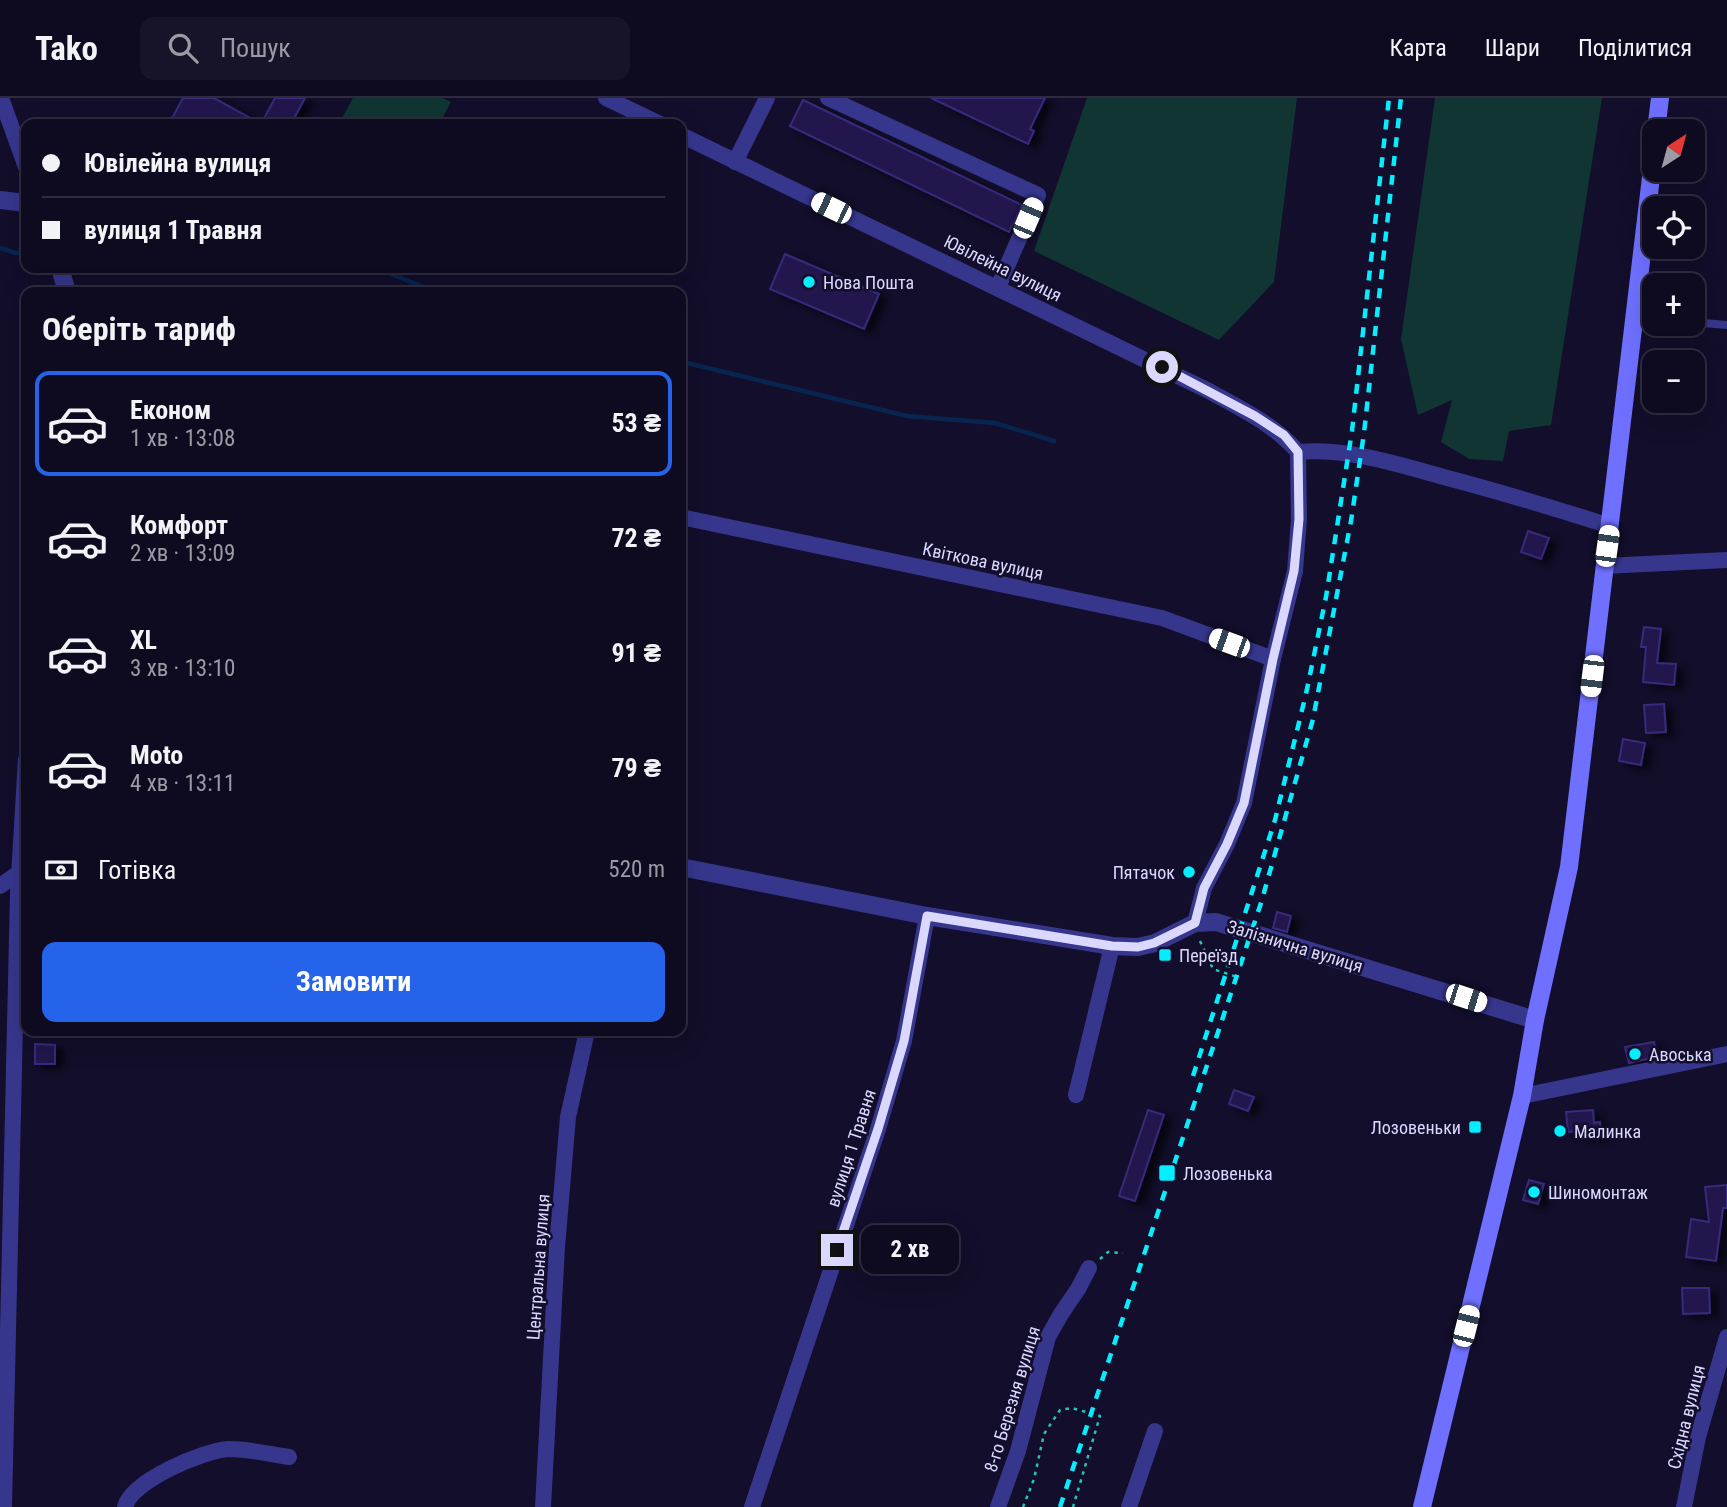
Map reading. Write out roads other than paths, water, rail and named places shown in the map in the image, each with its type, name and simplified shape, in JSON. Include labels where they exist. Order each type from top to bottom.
[{"type":"main road","points":[[1657,119],[1660,98]]},
{"type":"main road","points":[[1422,1507],[1522,1096],[1535,1020],[1569,867],[1650,182]]},
{"type":"street","points":[[1,98],[21,153]]},
{"type":"street","points":[[606,98],[650,119]]},
{"type":"street","points":[[736,162],[767,98]]},
{"type":"street","points":[[828,98],[1038,195],[998,287]]},
{"type":"street","name":"Ювілейна вулиця","points":[[686,137],[1162,367],[1255,416],[1284,435],[1298,452]]},
{"type":"street","points":[[0,200],[21,202]]},
{"type":"street","points":[[686,868],[927,916],[1112,946],[1138,947],[1154,943],[1195,923],[1204,888],[1244,803],[1294,571],[1299,519],[1298,452],[1321,450],[1385,461],[1610,526]]},
{"type":"street","name":"Квіткова вулиця","points":[[686,518],[1162,618],[1273,659]]},
{"type":"street","points":[[1604,566],[1727,560]]},
{"type":"street","points":[[4,1507],[21,853]]},
{"type":"street","points":[[0,886],[20,872]]},
{"type":"street","name":"вулиця 1 Травня","points":[[752,1507],[878,1129],[904,1041],[927,916]]},
{"type":"street","name":"Залізнична вулиця","points":[[1195,923],[1216,922],[1535,1020]]},
{"type":"street","points":[[1076,1094],[1112,946]]},
{"type":"street","name":"Центральна вулиця","points":[[543,1507],[557,1247],[568,1118],[586,1036]]},
{"type":"street","points":[[1522,1096],[1727,1054]]},
{"type":"street","name":"8-го Березня вулиця","points":[[998,1507],[1018,1451],[1048,1337],[1079,1289],[1089,1268]]},
{"type":"street","name":"Східна вулиця","points":[[1684,1507],[1698,1437],[1727,1337]]},
{"type":"street","points":[[1129,1507],[1155,1431]]},
{"type":"street","points":[[125,1507],[130,1495],[144,1482],[209,1452],[230,1449],[289,1457]]},
{"type":"lane","points":[[1634,308],[1642,310]]},
{"type":"lane","points":[[1705,323],[1727,326]]},
{"type":"waterway","points":[[0,248],[21,252]]},
{"type":"waterway","points":[[388,273],[424,287]]},
{"type":"waterway","points":[[686,363],[907,416],[995,423],[1054,441]]},
{"type":"railway","points":[[1193,1076],[1275,820],[1306,694],[1326,597],[1352,431],[1389,98]]},
{"type":"railway","points":[[1060,1507],[1261,903],[1313,719],[1351,521],[1364,433],[1401,98]]},
{"type":"place","name":"Нова Пошта","points":[[809,282]]},
{"type":"place","name":"Пятачок","points":[[1189,872]]},
{"type":"place","name":"Переїзд","points":[[1165,955]]},
{"type":"place","name":"Авоська","points":[[1635,1054]]},
{"type":"place","name":"Лозовеньки","points":[[1475,1127]]},
{"type":"place","name":"Малинка","points":[[1560,1131]]},
{"type":"place","name":"Лозовенька","points":[[1167,1173]]},
{"type":"place","name":"Шиномонтаж","points":[[1534,1192]]}]
